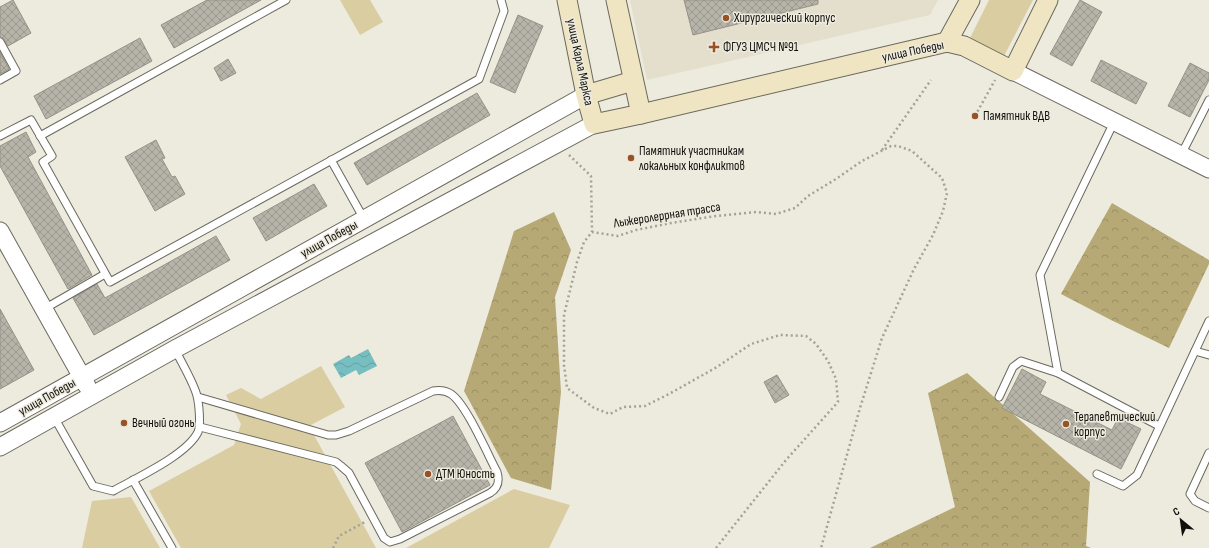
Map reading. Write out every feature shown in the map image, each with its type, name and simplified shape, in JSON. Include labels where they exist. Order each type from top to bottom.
[{"type":"main road","name":"улица Карла Маркса","points":[[567,0],[586,95],[594,124]]},
{"type":"main road","points":[[616,0],[641,114]]},
{"type":"main road","points":[[947,42],[970,0]]},
{"type":"main road","points":[[1013,71],[1048,0]]},
{"type":"main road","name":"улица Победы","points":[[594,124],[947,42],[964,46],[1013,71]]},
{"type":"main road","name":"улица Победы","points":[[586,95],[633,81]]},
{"type":"street","name":"улица Победы","points":[[1013,71],[1209,169]]},
{"type":"street","name":"улица Победы","points":[[0,423],[586,95]]},
{"type":"street","name":"улица Победы","points":[[0,448],[175,349],[594,124]]},
{"type":"street","points":[[0,231],[92,396]]},
{"type":"lane","points":[[40,136],[286,0]]},
{"type":"lane","points":[[0,136],[31,120],[52,156],[43,162],[110,282],[479,79],[504,11],[501,0]]},
{"type":"lane","points":[[0,42],[16,71],[0,80]]},
{"type":"lane","points":[[1181,155],[1209,100]]},
{"type":"lane","points":[[1058,373],[1040,275],[1114,122]]},
{"type":"lane","points":[[331,160],[364,219]]},
{"type":"lane","points":[[44,309],[105,274]]},
{"type":"lane","points":[[1097,474],[1123,486],[1137,475],[1209,321]]},
{"type":"lane","points":[[54,417],[93,486],[113,490],[178,455],[190,444],[200,427],[198,397],[175,349]]},
{"type":"lane","points":[[1195,351],[1209,355]]},
{"type":"lane","points":[[999,397],[1013,367],[1021,362],[1058,373],[1159,426]]},
{"type":"lane","points":[[198,397],[328,435],[336,435],[349,431],[433,391],[444,390],[461,404],[499,478],[497,487],[490,493],[390,542],[384,538],[372,518],[349,473],[336,462],[200,427]]},
{"type":"lane","points":[[1209,452],[1190,494],[1195,501],[1209,508]]},
{"type":"lane","points":[[133,480],[172,548]]},
{"type":"path","points":[[975,116],[995,78]]},
{"type":"path","points":[[881,152],[931,80]]},
{"type":"path","name":"Лыжеролеррная трасса","points":[[592,232],[618,236],[636,230],[716,216],[756,212],[776,214],[795,208],[808,196],[862,161],[891,146],[898,146],[912,151],[942,178],[948,193],[943,211],[933,235],[914,269],[882,338],[860,408],[820,548]]},
{"type":"path","points":[[569,155],[590,176],[592,232],[584,242],[577,262],[564,315],[564,358],[567,388],[594,408],[610,414],[623,407],[644,406],[676,390],[752,344],[780,335],[806,336],[816,344],[828,361],[836,379],[838,402],[786,460],[716,548]]},
{"type":"path","points":[[333,548],[339,536],[372,518]]},
{"type":"shaded area","points":[[340,0],[370,0],[383,22],[360,35]]},
{"type":"shaded area","name":"ФГУЗ ЦМСЧ №91","points":[[630,0],[938,0],[930,15],[647,80]]},
{"type":"shaded area","points":[[989,0],[1033,0],[1004,56],[970,38]]},
{"type":"shaded area","points":[[321,366],[345,407],[309,426],[376,548],[181,548],[149,491],[234,445],[241,424],[226,395],[241,388],[261,399]]},
{"type":"shaded area","points":[[514,489],[570,505],[549,548],[406,548]]},
{"type":"shaded area","points":[[131,497],[160,548],[82,548],[92,501]]},
{"type":"green space","points":[[1112,203],[1209,260],[1209,264],[1169,348],[1061,294]]},
{"type":"green space","points":[[554,212],[571,250],[555,297],[561,392],[551,490],[511,478],[464,391],[514,231]]},
{"type":"green space","points":[[967,373],[1090,482],[1086,546],[1091,548],[870,548],[955,507],[928,393]]},
{"type":"water","points":[[368,349],[377,366],[359,375],[356,370],[341,378],[333,364],[349,355],[351,358]]},
{"type":"building","points":[[13,0],[31,33],[8,46],[4,39],[0,37],[0,7]]},
{"type":"building","points":[[207,0],[261,0],[174,48],[161,25]]},
{"type":"building","name":"Хирургический корпус","points":[[684,0],[818,0],[818,4],[693,35]]},
{"type":"building","points":[[1080,0],[1102,12],[1072,66],[1050,54]]},
{"type":"building","points":[[518,15],[543,26],[515,93],[490,82]]},
{"type":"building","points":[[140,38],[152,61],[46,119],[34,96]]},
{"type":"building","points":[[0,52],[9,69],[0,74]]},
{"type":"building","points":[[228,59],[236,73],[221,81],[214,68]]},
{"type":"building","points":[[1101,60],[1147,83],[1136,104],[1091,81]]},
{"type":"building","points":[[1190,63],[1209,73],[1209,80],[1190,117],[1168,106]]},
{"type":"building","points":[[477,93],[490,115],[367,185],[354,163]]},
{"type":"building","points":[[26,132],[36,152],[28,157],[92,275],[68,289],[0,166],[0,146]]},
{"type":"building","points":[[156,140],[165,158],[162,159],[172,177],[175,176],[185,194],[155,211],[125,157]]},
{"type":"building","points":[[314,184],[327,206],[266,241],[253,218]]},
{"type":"building","points":[[216,236],[230,260],[94,335],[73,298],[97,284],[105,298]]},
{"type":"building","points":[[0,309],[34,370],[0,389]]},
{"type":"building","name":"Терапевтический корпус","points":[[1022,369],[1046,382],[1040,394],[1112,430],[1118,418],[1141,429],[1121,469],[1002,408]]},
{"type":"building","points":[[777,375],[789,395],[775,403],[764,382]]},
{"type":"building","name":"ДТМ Юность","points":[[453,416],[490,485],[402,532],[365,463]]},
{"type":"place","name":"Хирургический корпус","points":[[726,18]]},
{"type":"place","name":"ФГУЗ ЦМСЧ №91","points":[[714,47]]},
{"type":"place","name":"Памятник ВДВ","points":[[975,116]]},
{"type":"place","name":"Памятник участникам локальных конфликтов","points":[[631,158]]},
{"type":"place","name":"Вечный огонь","points":[[124,423]]},
{"type":"place","name":"Терапевтический корпус","points":[[1066,424]]},
{"type":"place","name":"ДТМ Юность","points":[[428,474]]}]
